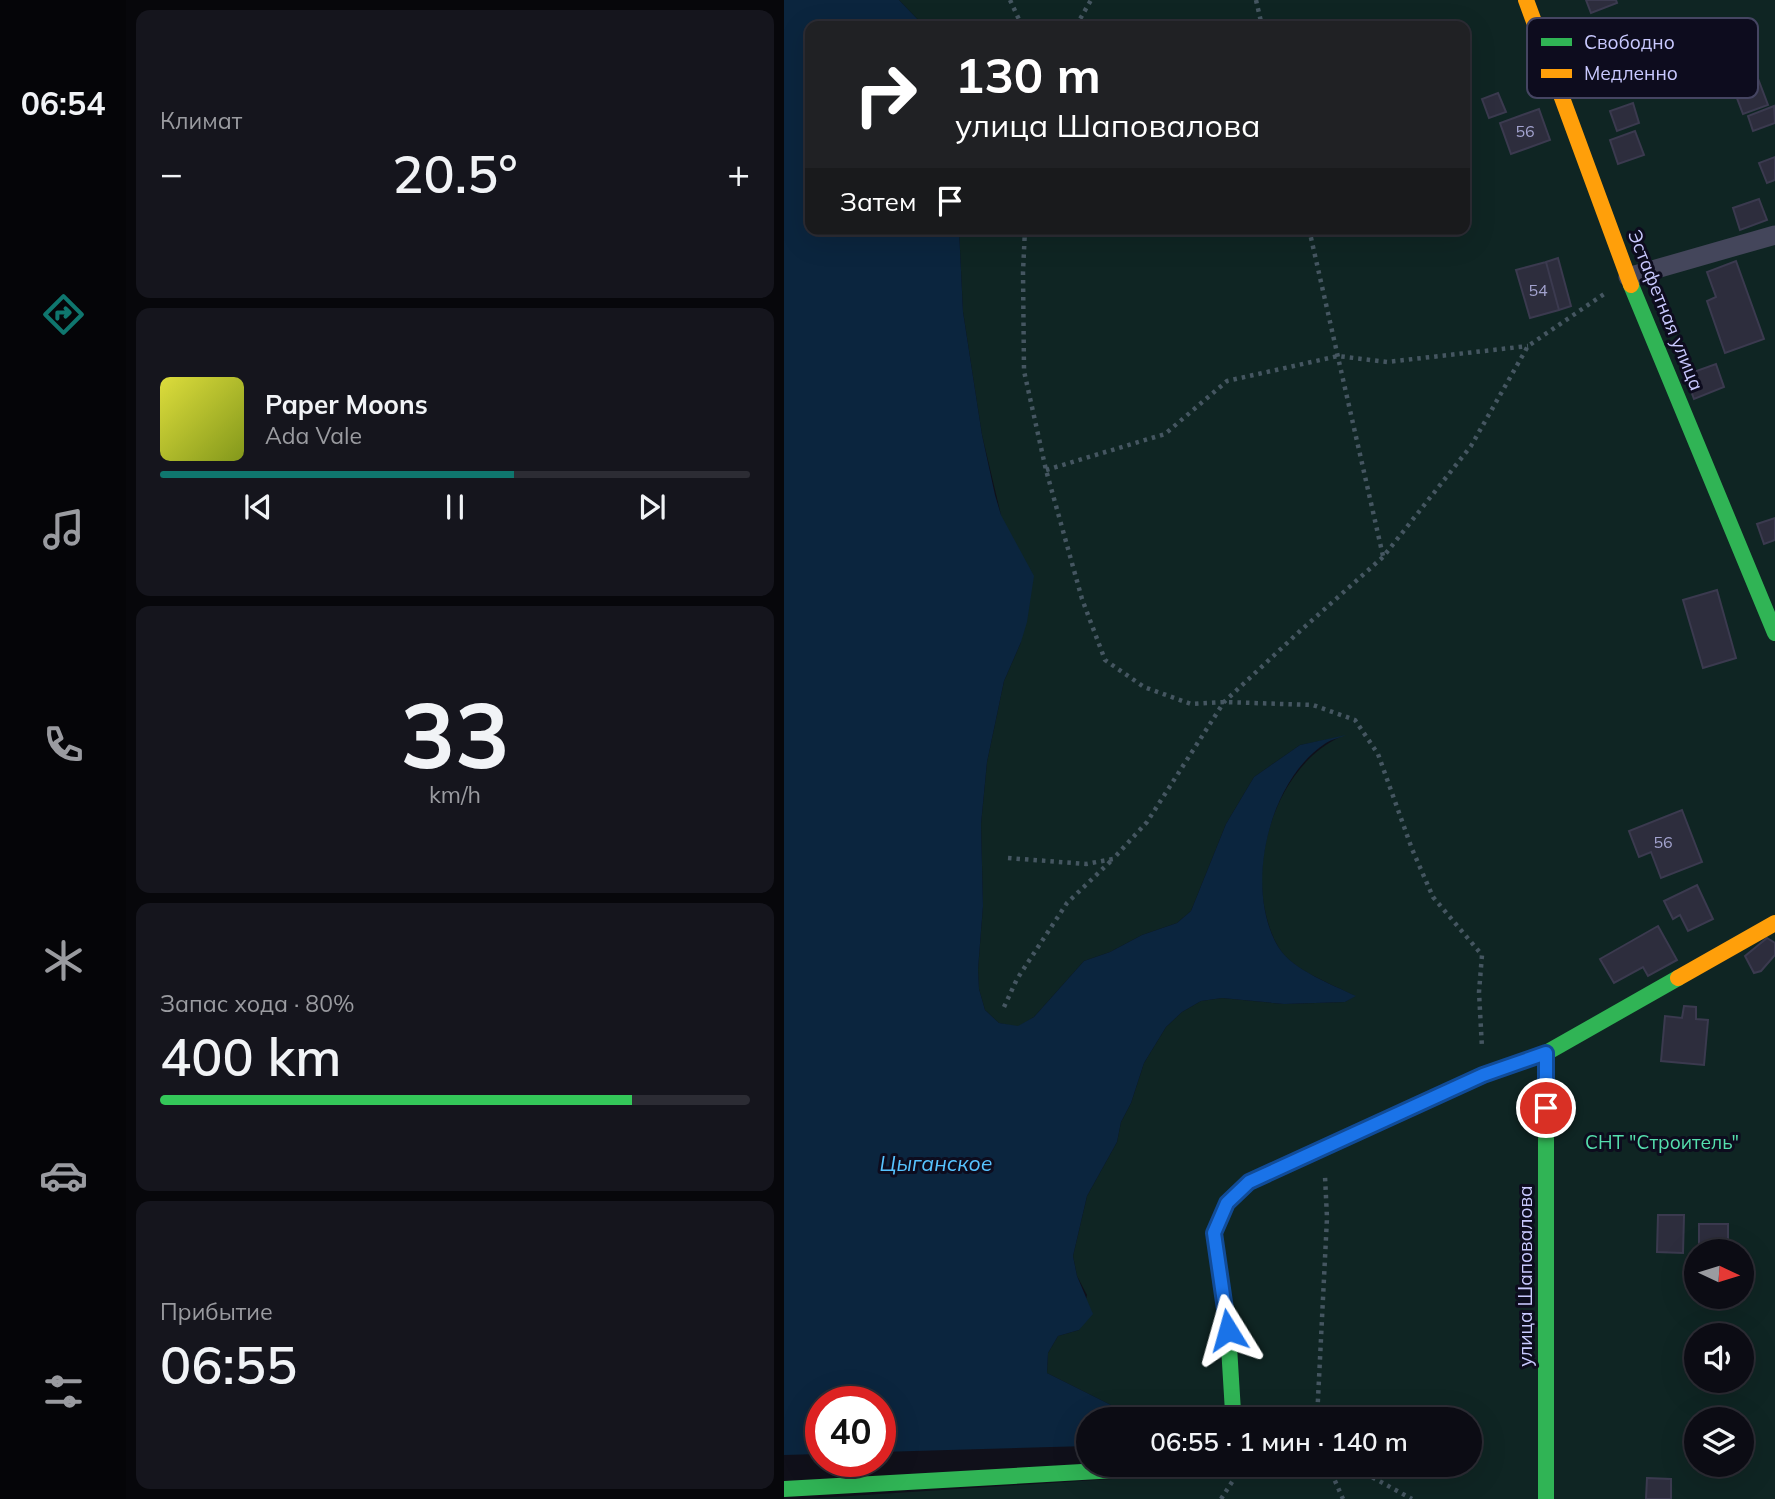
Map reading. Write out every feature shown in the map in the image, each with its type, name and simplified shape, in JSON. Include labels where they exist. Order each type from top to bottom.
[{"type":"street","name":"Эстафетная улица","points":[[1527,0],[1534,18]]},
{"type":"street","name":"Эстафетная улица","points":[[1563,98],[1628,277],[1775,633]]},
{"type":"street","points":[[1628,277],[1775,235]]},
{"type":"street","points":[[1233,1407],[1228,1330],[1214,1233],[1227,1203],[1249,1182],[1483,1075],[1546,1053],[1775,923]]},
{"type":"street","name":"улица Шаповалова","points":[[1546,1053],[1546,1499]]},
{"type":"street","points":[[784,1489],[1076,1472]]},
{"type":"path","points":[[1010,0],[1020,21]]},
{"type":"path","points":[[1079,21],[1091,0]]},
{"type":"path","points":[[1256,0],[1261,21]]},
{"type":"path","points":[[1025,235],[1024,371],[1046,470],[1082,600],[1105,660],[1144,687],[1191,704],[1224,702],[1313,705],[1355,720],[1378,754],[1412,849],[1433,897],[1482,955],[1479,992],[1483,1075]]},
{"type":"path","points":[[1309,235],[1383,557]]},
{"type":"path","points":[[1004,1007],[1017,979],[1067,904],[1147,822],[1224,702],[1383,557],[1471,446],[1528,346],[1628,277]]},
{"type":"path","points":[[1046,470],[1165,433],[1227,381],[1338,356],[1387,362],[1528,346]]},
{"type":"path","points":[[1007,858],[1086,864],[1113,859]]},
{"type":"path","points":[[1318,1407],[1327,1218],[1324,1150]]},
{"type":"path","points":[[1221,1499],[1235,1477]]},
{"type":"path","points":[[1333,1477],[1343,1499]]},
{"type":"path","points":[[1372,1477],[1412,1499]]},
{"type":"green space","name":"СНТ \"Строитель\"","points":[[899,0],[1775,0],[1775,1499],[803,1499],[1142,1477],[1482,1477],[1482,1407],[1115,1407],[1047,1373],[1048,1353],[1058,1336],[1079,1330],[1087,1295],[1077,1276],[1073,1256],[1087,1196],[1117,1142],[1121,1122],[1131,1103],[1144,1063],[1166,1027],[1182,1012],[1201,1001],[1222,998],[1284,1004],[1345,1002],[1355,996],[1313,976],[1285,956],[1268,921],[1262,892],[1263,861],[1269,830],[1280,800],[1296,774],[1316,753],[1340,737],[1300,745],[1254,777],[1226,824],[1191,911],[1177,923],[1142,935],[1110,952],[1084,961],[1034,1017],[1018,1027],[999,1023],[985,1010],[979,989],[983,906],[981,824],[987,762],[1004,681],[1021,642],[1001,515],[982,435],[963,312],[959,235],[1470,235],[1470,21],[919,21]]},
{"type":"water","name":"Цыганское","points":[[784,0],[899,0],[919,21],[805,21],[805,235],[959,235],[963,312],[982,435],[995,495],[1001,515],[1034,576],[1027,622],[1004,681],[987,762],[981,824],[983,906],[978,969],[979,989],[985,1010],[999,1023],[1018,1026],[1034,1017],[1084,961],[1110,952],[1142,935],[1177,923],[1191,911],[1226,824],[1254,777],[1300,745],[1346,735],[1326,743],[1306,760],[1289,782],[1276,809],[1267,838],[1263,897],[1268,924],[1285,956],[1314,976],[1356,996],[1345,1002],[1284,1004],[1222,998],[1201,1001],[1182,1012],[1166,1027],[1144,1063],[1131,1103],[1121,1122],[1117,1142],[1087,1196],[1073,1256],[1077,1276],[1093,1314],[1079,1330],[1058,1336],[1048,1353],[1047,1373],[1115,1407],[1076,1407],[1076,1446],[896,1452],[896,1386],[805,1386],[805,1454],[784,1455]]},
{"type":"building","points":[[1586,0],[1616,0],[1617,3],[1591,13]]},
{"type":"building","points":[[1758,79],[1768,105],[1743,114],[1737,98],[1758,98]]},
{"type":"building","points":[[1498,93],[1506,112],[1489,118],[1482,99]]},
{"type":"building","points":[[1633,103],[1639,123],[1617,131],[1610,111]]},
{"type":"building","points":[[1774,106],[1775,123],[1753,131],[1748,116]]},
{"type":"building","points":[[1539,109],[1550,140],[1511,154],[1500,123]]},
{"type":"building","points":[[1635,131],[1644,155],[1618,164],[1610,140]]},
{"type":"building","points":[[1775,157],[1775,180],[1767,183],[1759,163]]},
{"type":"building","points":[[1759,199],[1767,220],[1740,230],[1733,208]]},
{"type":"building","points":[[1558,258],[1571,306],[1559,310],[1546,262]]},
{"type":"building","points":[[1736,261],[1764,339],[1725,353],[1707,301],[1716,297],[1707,272]]},
{"type":"building","points":[[1546,262],[1559,310],[1530,318],[1516,270]]},
{"type":"building","points":[[1716,364],[1724,387],[1694,399],[1685,375]]},
{"type":"building","points":[[1775,518],[1775,540],[1764,544],[1757,524]]},
{"type":"building","points":[[1717,590],[1736,658],[1703,668],[1683,600]]},
{"type":"building","points":[[1682,810],[1702,862],[1661,878],[1651,852],[1639,857],[1629,831]]},
{"type":"building","points":[[1697,885],[1713,919],[1688,931],[1680,915],[1673,919],[1664,901]]},
{"type":"building","points":[[1658,926],[1677,960],[1648,976],[1643,967],[1614,983],[1600,959]]},
{"type":"building","points":[[1767,938],[1775,943],[1775,955],[1761,971],[1754,973],[1745,956]]},
{"type":"building","points":[[1684,1006],[1696,1007],[1696,1019],[1708,1020],[1704,1065],[1661,1061],[1665,1016],[1682,1018]]},
{"type":"building","points":[[1658,1215],[1684,1215],[1683,1253],[1657,1252]]},
{"type":"building","points":[[1699,1224],[1728,1224],[1728,1239],[1699,1239]]},
{"type":"building","points":[[1647,1478],[1671,1479],[1671,1499],[1646,1499]]},
{"type":"traffic: fast","points":[[1631,285],[1775,633]]},
{"type":"traffic: fast","points":[[1233,1407],[1228,1330],[1214,1233],[1227,1203],[1249,1182],[1483,1075],[1546,1053],[1678,978]]},
{"type":"traffic: fast","points":[[1546,1053],[1546,1499]]},
{"type":"traffic: fast","points":[[784,1489],[1076,1472]]},
{"type":"traffic: slow","points":[[1526,0],[1533,18]]},
{"type":"traffic: slow","points":[[1562,98],[1631,285]]},
{"type":"traffic: slow","points":[[1678,978],[1775,923]]},
{"type":"route","points":[[1228,1330],[1214,1233],[1227,1203],[1249,1182],[1298,1162],[1483,1075],[1546,1053],[1546,1108]]}]
